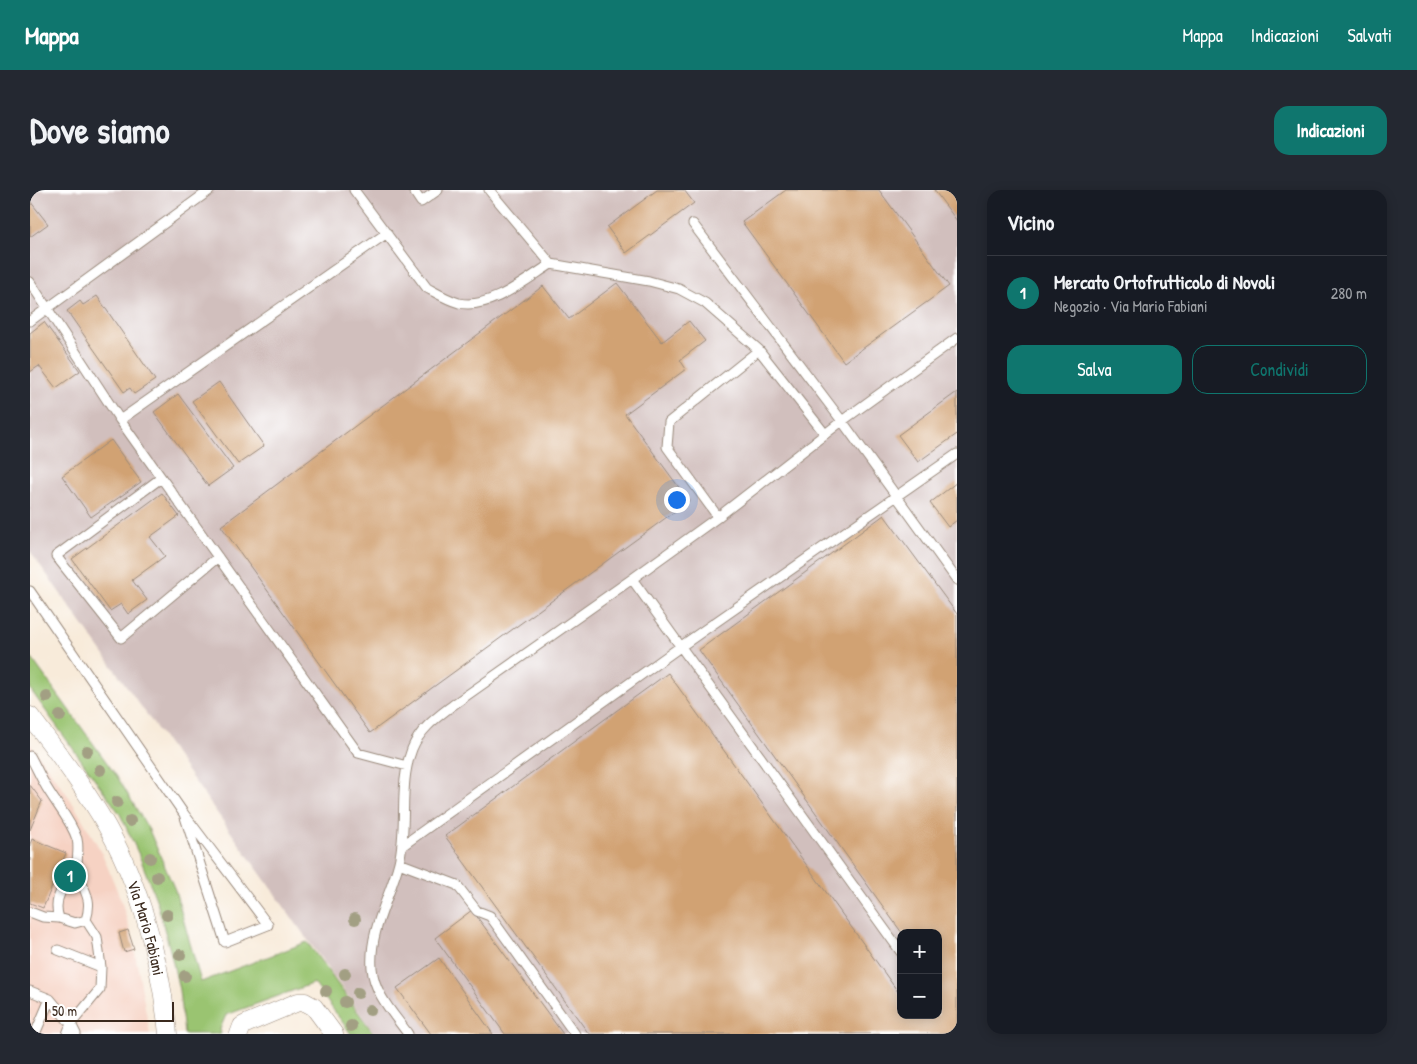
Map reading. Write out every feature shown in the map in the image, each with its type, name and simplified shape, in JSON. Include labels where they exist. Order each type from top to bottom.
[{"type":"street","name":"Via Mario Fabiani","points":[[30,716],[92,802],[106,826],[132,882],[152,943],[159,974],[168,1034]]},
{"type":"street","points":[[239,1033],[242,1026],[248,1023],[298,1002],[305,1002],[314,1007],[334,1034]]},
{"type":"lane","points":[[30,321],[210,190]]},
{"type":"lane","points":[[354,190],[427,288],[444,297],[461,303],[479,303],[494,299],[551,264]]},
{"type":"lane","points":[[413,190],[421,202],[438,190]]},
{"type":"lane","points":[[489,190],[551,264],[596,273],[622,275],[679,289],[695,296],[759,350],[825,434]]},
{"type":"lane","points":[[693,224],[842,421],[957,580]]},
{"type":"lane","points":[[120,420],[386,233]]},
{"type":"lane","points":[[30,282],[120,420],[358,753],[407,766]]},
{"type":"lane","points":[[408,1034],[385,1003],[376,986],[372,970],[372,947],[377,926],[399,863],[402,846],[407,766],[412,749],[420,734],[452,705],[718,517],[842,421],[957,338]]},
{"type":"lane","points":[[718,517],[667,447],[669,422],[759,350]]},
{"type":"lane","points":[[402,846],[680,647],[957,454]]},
{"type":"lane","points":[[161,478],[56,556],[121,638],[218,557]]},
{"type":"lane","points":[[632,579],[897,946]]},
{"type":"lane","points":[[30,591],[184,814],[268,925],[224,942],[184,814]]},
{"type":"lane","points":[[30,756],[44,784],[71,825],[77,840],[79,852],[77,871],[85,888],[90,907],[86,920]]},
{"type":"lane","points":[[30,772],[44,784]]},
{"type":"lane","points":[[399,863],[458,885],[477,911],[490,916],[575,1034]]},
{"type":"lane","points":[[59,918],[55,908],[63,887],[77,871]]},
{"type":"lane","points":[[30,912],[43,917],[59,918],[75,923],[86,920]]},
{"type":"lane","points":[[67,1034],[71,1024],[100,989],[101,967],[97,937],[86,920]]},
{"type":"lane","points":[[58,950],[101,967]]},
{"type":"lane","points":[[30,990],[50,999],[71,1024],[76,1034]]},
{"type":"lane","points":[[35,1034],[50,999]]},
{"type":"shaded area","points":[[30,190],[957,190],[957,1034],[375,1034],[30,551]]},
{"type":"shaded area","points":[[30,744],[69,797],[101,851],[121,900],[132,937],[150,1034],[30,1034]]},
{"type":"green space","points":[[30,656],[118,778],[149,830],[175,890],[201,982],[307,942],[374,1034],[351,1034],[314,983],[226,1015],[220,1029],[221,1034],[184,1034],[179,990],[171,954],[157,902],[139,855],[120,814],[30,689]]},
{"type":"building","points":[[657,190],[684,190],[694,203],[626,253],[607,227]]},
{"type":"building","points":[[786,190],[879,190],[949,286],[844,362],[742,222]]},
{"type":"building","points":[[934,190],[957,190],[957,221]]},
{"type":"building","points":[[30,201],[48,224],[30,237]]},
{"type":"building","points":[[617,283],[662,342],[689,321],[705,341],[680,360],[686,369],[625,414],[689,501],[370,733],[221,526],[543,286],[569,319]]},
{"type":"building","points":[[97,296],[155,380],[134,394],[130,388],[124,392],[67,311],[80,301],[83,305]]},
{"type":"building","points":[[44,322],[80,371],[56,388],[39,366],[30,372],[30,333]]},
{"type":"building","points":[[219,382],[264,446],[238,464],[192,401]]},
{"type":"building","points":[[957,392],[957,434],[918,462],[898,435]]},
{"type":"building","points":[[178,394],[233,468],[208,486],[154,412]]},
{"type":"building","points":[[111,440],[141,482],[91,517],[62,476]]},
{"type":"building","points":[[957,482],[957,520],[948,527],[930,503]]},
{"type":"building","points":[[162,493],[179,516],[150,537],[165,556],[132,580],[147,600],[128,614],[121,604],[110,611],[72,559]]},
{"type":"building","points":[[884,515],[957,614],[957,1034],[589,1034],[445,836],[668,673],[897,990],[897,1019],[942,1019],[942,929],[899,929],[699,650]]},
{"type":"building","points":[[30,785],[42,801],[30,830]]},
{"type":"building","points":[[32,839],[66,853],[43,908],[30,903],[30,844]]},
{"type":"building","points":[[472,910],[563,1034],[505,1034],[435,938]]},
{"type":"building","points":[[128,930],[134,949],[124,952],[119,933]]},
{"type":"building","points":[[439,958],[493,1034],[431,1034],[397,988]]},
{"type":"place","name":"Mercato Ortofrutticolo di Novoli","points":[[70,876]]}]
